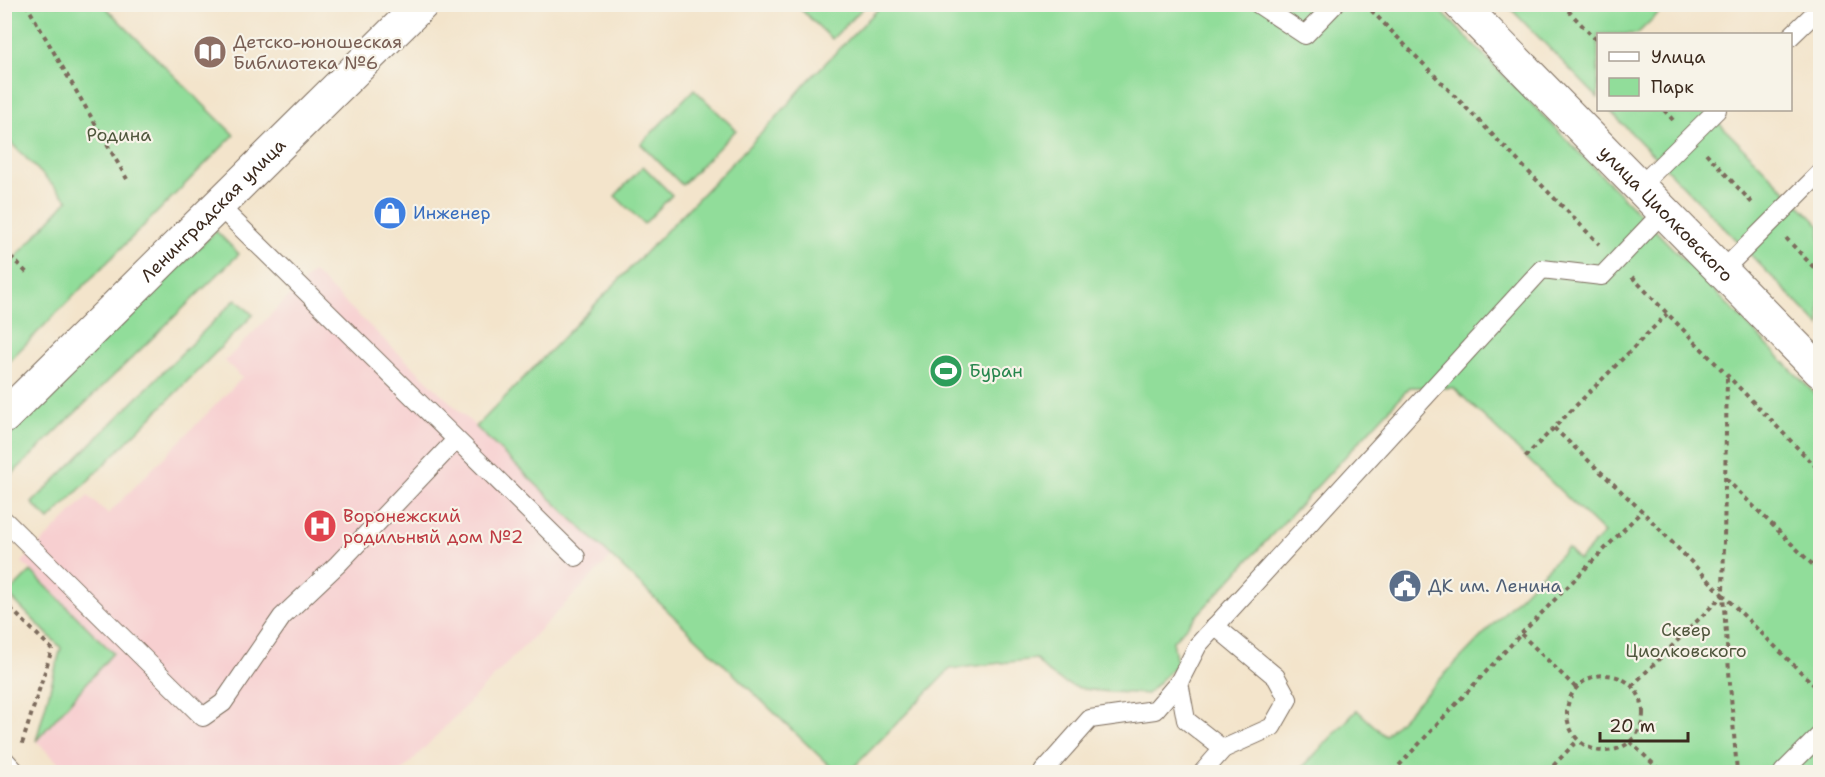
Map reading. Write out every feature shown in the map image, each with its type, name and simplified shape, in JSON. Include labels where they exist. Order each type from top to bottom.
[{"type":"main road","name":"Ленинградская улица","points":[[4,417],[220,207],[422,4]]},
{"type":"main road","name":"улица Циолковского","points":[[1460,4],[1821,371]]},
{"type":"lane","points":[[1258,4],[1305,35],[1335,4]]},
{"type":"lane","points":[[1792,36],[1821,8]]},
{"type":"lane","points":[[1640,186],[1716,111]]},
{"type":"lane","points":[[1722,271],[1821,173]]},
{"type":"lane","points":[[220,207],[576,557]]},
{"type":"lane","points":[[1043,772],[1090,719],[1155,710],[1179,682],[1198,645],[1542,269],[1602,276],[1664,211]]},
{"type":"lane","points":[[4,520],[203,717],[223,704],[282,617],[338,564],[456,440]]},
{"type":"lane","points":[[1203,772],[1223,749],[1272,727],[1288,699],[1276,677],[1215,626]]},
{"type":"lane","points":[[1179,682],[1186,720],[1223,749]]},
{"type":"lane","points":[[1783,772],[1821,735]]},
{"type":"path","points":[[26,4],[127,179]]},
{"type":"path","points":[[1365,4],[1821,471]]},
{"type":"path","points":[[1562,4],[1597,40]]},
{"type":"path","points":[[1665,111],[1821,274]]},
{"type":"path","points":[[4,250],[29,275]]},
{"type":"path","points":[[1525,457],[1666,314]]},
{"type":"path","points":[[1728,377],[1722,595],[1737,772]]},
{"type":"path","points":[[1554,428],[1642,511],[1722,595],[1821,691]]},
{"type":"path","points":[[1725,478],[1821,572]]},
{"type":"path","points":[[1393,772],[1521,634],[1642,511]]},
{"type":"path","points":[[1632,686],[1722,595]]},
{"type":"path","points":[[4,602],[52,649],[11,767]]},
{"type":"path","points":[[1521,634],[1576,688]]},
{"type":"path","points":[[1609,675],[1632,686],[1639,696],[1642,715],[1638,733],[1630,742],[1606,752],[1594,750],[1578,740],[1568,724],[1567,711],[1576,688],[1591,678],[1609,675]]},
{"type":"path","points":[[1547,772],[1578,740]]},
{"type":"path","points":[[1630,742],[1662,772]]},
{"type":"shaded area","name":"Воронежский родильный дом №2","points":[[313,272],[612,556],[401,772],[68,772],[36,741],[113,653],[22,562],[88,496],[108,514],[242,378],[225,361]]},
{"type":"green space","name":"Родина","points":[[5,4],[103,5],[234,135],[5,365],[5,269],[68,200],[5,137]]},
{"type":"green space","points":[[796,5],[866,5],[832,39]]},
{"type":"green space","name":"Буран","points":[[882,5],[1435,5],[1820,399],[1820,769],[1817,772],[1298,772],[1357,710],[1385,736],[1567,548],[1579,560],[1604,533],[1454,388],[1410,387],[1173,641],[1177,664],[1147,694],[1100,691],[1072,686],[1047,671],[1036,659],[950,669],[849,772],[836,772],[476,427],[776,118],[806,83]]},
{"type":"green space","points":[[1507,5],[1667,5],[1638,33],[1597,33],[1597,97]]},
{"type":"green space","points":[[694,89],[736,130],[682,185],[641,144]]},
{"type":"green space","points":[[1610,111],[1707,111],[1820,226],[1820,326]]},
{"type":"green space","points":[[643,166],[672,195],[644,224],[615,196]]},
{"type":"green space","points":[[216,231],[239,254],[6,480],[5,437]]},
{"type":"green space","points":[[236,299],[253,315],[49,520],[32,503]]},
{"type":"green space","points":[[31,571],[113,653],[36,741],[61,648],[8,594]]},
{"type":"place","name":"Детско-юношеская Библиотека №6","points":[[210,52]]},
{"type":"place","name":"Инженер","points":[[390,213]]},
{"type":"place","name":"Буран","points":[[946,371]]},
{"type":"place","name":"Воронежский родильный дом №2","points":[[320,526]]},
{"type":"place","name":"ДК им. Ленина","points":[[1405,586]]},
{"type":"park label","name":"Сквер Циолковского","points":[[1686,640]]}]
